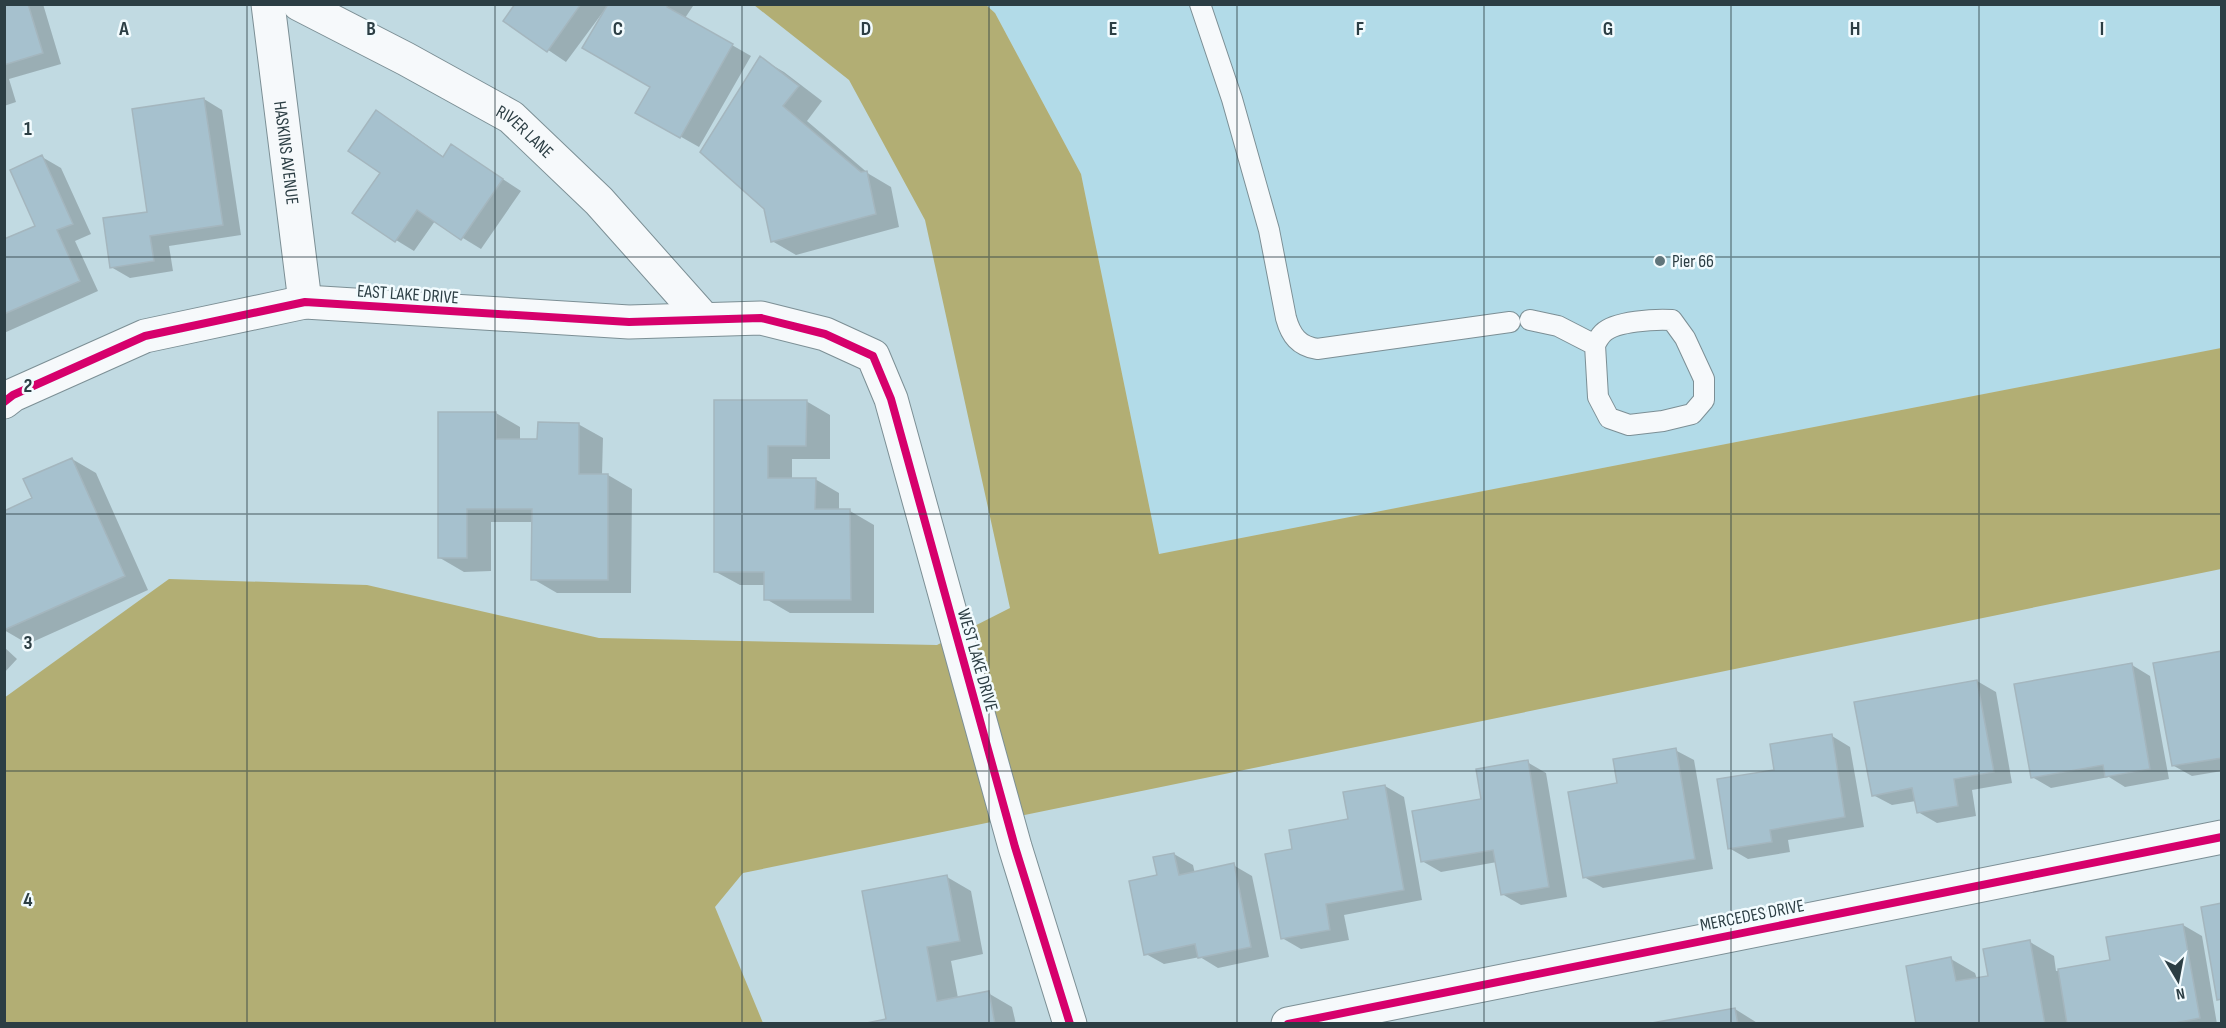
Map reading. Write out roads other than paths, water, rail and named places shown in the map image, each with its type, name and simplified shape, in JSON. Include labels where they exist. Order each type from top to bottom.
[{"type":"street","name":"HASKINS AVENUE","points":[[268,4],[305,302]]},
{"type":"street","name":"RIVER LANE","points":[[299,4],[511,117],[600,201],[704,319]]},
{"type":"street","name":"EAST LAKE DRIVE","points":[[4,402],[13,395],[146,336],[305,302],[629,322],[761,318],[825,334]]},
{"type":"street","name":"WEST LAKE DRIVE","points":[[825,334],[873,356],[894,410],[1015,847],[1070,1023]]},
{"type":"street","name":"MERCEDES DRIVE","points":[[1288,1023],[2222,837]]},
{"type":"lane","points":[[1200,4],[1232,99],[1269,230],[1286,318],[1289,329],[1296,340],[1305,347],[1317,349],[1509,322]]},
{"type":"lane","points":[[1652,319],[1672,320],[1685,338],[1704,379],[1704,400],[1692,414],[1663,421],[1629,425],[1609,418],[1598,397],[1595,345],[1604,331],[1618,326],[1652,319]]},
{"type":"lane","points":[[1530,320],[1571,330],[1595,345]]},
{"type":"place","name":"Pier 66","points":[[1660,261]]}]
